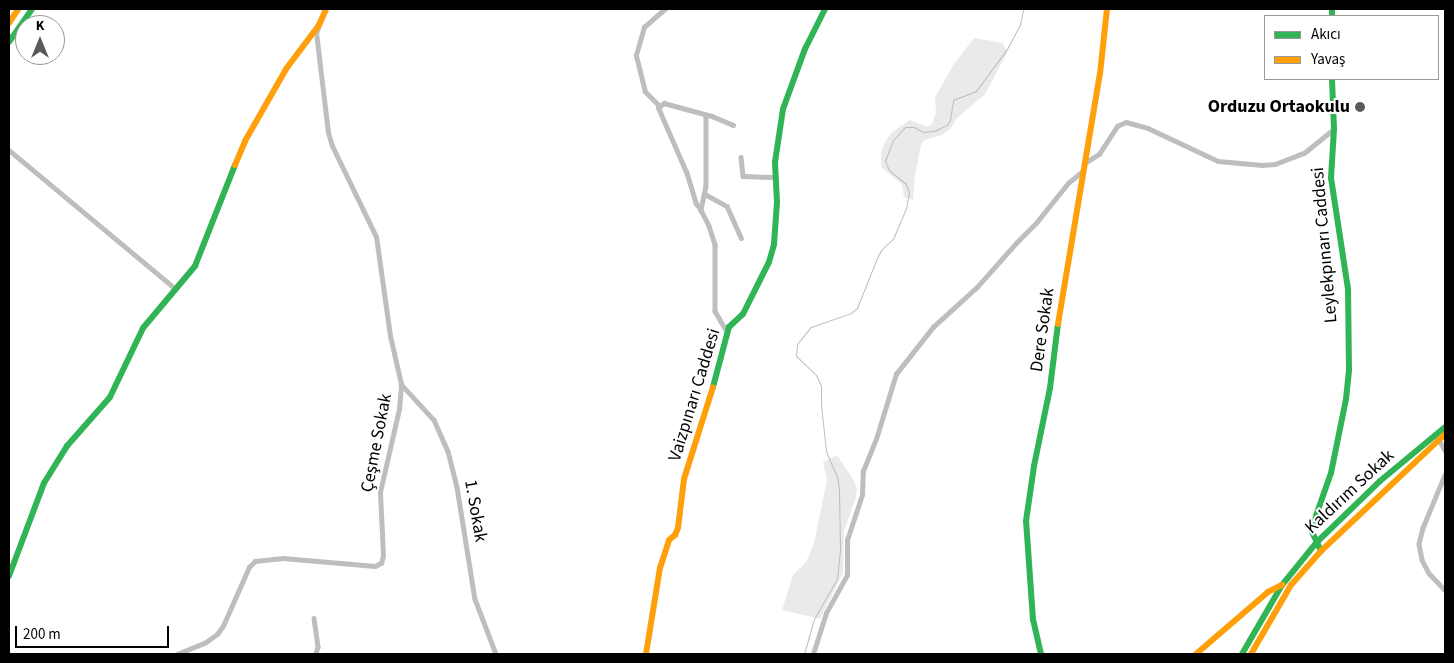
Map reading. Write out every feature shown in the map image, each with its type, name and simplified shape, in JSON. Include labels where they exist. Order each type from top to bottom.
[{"type":"street","points":[[9,23],[18,9]]},
{"type":"street","points":[[9,42],[32,9]]},
{"type":"street","points":[[9,576],[30,515],[44,482],[58,459],[110,397],[135,341],[188,276],[200,256],[234,163],[248,135],[286,69],[319,25],[326,9]]},
{"type":"street","points":[[665,9],[644,27],[636,54],[645,92],[659,106],[659,114],[683,166],[696,204],[709,226],[714,245],[714,306],[727,332]]},
{"type":"street","name":"Vaizpınarı Caddesi","points":[[646,654],[660,568],[669,540],[675,535],[678,528],[684,479],[717,375],[727,332],[743,314],[769,262],[777,218],[774,177],[783,109],[805,49],[825,9]]},
{"type":"street","name":"Dere Sokak","points":[[1042,654],[1028,583],[1026,521],[1034,466],[1050,388],[1082,171],[1103,57],[1107,9]]},
{"type":"street","name":"Çeşme Sokak","points":[[177,654],[206,642],[217,634],[223,626],[249,567],[255,561],[282,558],[375,566],[381,563],[384,556],[380,492],[400,409],[401,384],[390,336],[376,237],[332,146],[328,133],[316,33],[319,25]]},
{"type":"street","name":"Leylekpınarı Caddesi","points":[[1321,551],[1311,530],[1331,473],[1346,399],[1349,370],[1348,289],[1331,178],[1334,129],[1332,80]]},
{"type":"street","points":[[659,106],[664,103],[723,120],[733,125]]},
{"type":"street","points":[[701,210],[705,194],[706,116]]},
{"type":"street","points":[[1084,163],[1099,154],[1117,126],[1126,122],[1148,128],[1218,162],[1262,165],[1275,164],[1304,153],[1334,129]]},
{"type":"street","points":[[9,150],[176,289]]},
{"type":"street","points":[[741,157],[743,176],[774,177]]},
{"type":"street","points":[[813,654],[826,614],[847,575],[847,540],[862,495],[863,471],[876,439],[896,374],[933,327],[977,287],[1002,257],[1036,224],[1068,183],[1082,171]]},
{"type":"street","points":[[705,194],[727,206],[741,238]]},
{"type":"street","name":"1. Sokak","points":[[401,384],[434,420],[448,451],[457,487],[475,599],[496,654]]},
{"type":"street","name":"Kaldırım Sokak","points":[[1251,654],[1291,585],[1321,551],[1438,437],[1445,427]]},
{"type":"street","name":"Kaldırım Sokak","points":[[1196,654],[1225,627],[1268,592],[1282,585],[1316,543],[1374,486],[1438,437],[1445,434]]},
{"type":"street","points":[[1438,437],[1445,450]]},
{"type":"street","points":[[1445,475],[1423,528],[1419,544],[1422,560],[1428,573],[1445,590]]},
{"type":"street","points":[[1242,654],[1282,585],[1291,585]]},
{"type":"street","points":[[314,618],[318,647],[316,654]]},
{"type":"shaded area","points":[[974,38],[1003,43],[1007,53],[985,94],[957,118],[951,128],[942,135],[924,140],[921,145],[915,175],[913,200],[904,197],[902,184],[881,167],[881,153],[885,142],[891,133],[910,120],[928,127],[932,124],[936,113],[935,97],[954,64]]},
{"type":"shaded area","points":[[837,455],[857,488],[856,497],[844,531],[843,573],[820,619],[782,610],[793,575],[806,562],[814,544],[827,480],[823,462]]},
{"type":"waterway","points":[[804,654],[814,619],[837,579],[840,548],[839,489],[837,477],[826,451],[821,386],[816,375],[796,356],[797,344],[811,327],[851,313],[857,308],[881,250],[893,239],[906,209],[909,192],[906,184],[889,170],[885,161],[893,140],[905,127],[914,127],[923,132],[934,131],[947,125],[950,120],[953,100],[976,91],[1007,49],[1020,25],[1023,9]]},
{"type":"traffic: fast","points":[[9,42],[32,9]]},
{"type":"traffic: fast","points":[[713,387],[729,327],[743,314],[769,262],[774,244],[777,202],[775,162],[783,109],[805,49],[825,9]]},
{"type":"traffic: fast","points":[[1332,9],[1332,15]]},
{"type":"traffic: fast","points":[[1321,551],[1311,530],[1331,473],[1346,399],[1349,370],[1348,289],[1331,178],[1334,129],[1332,80]]},
{"type":"traffic: fast","points":[[9,576],[44,483],[67,446],[110,397],[143,328],[195,266],[235,165]]},
{"type":"traffic: fast","points":[[1041,654],[1033,620],[1026,521],[1034,466],[1050,388],[1058,324]]},
{"type":"traffic: fast","points":[[1242,654],[1282,585],[1316,543],[1380,481],[1445,427]]},
{"type":"traffic: slow","points":[[9,23],[18,9]]},
{"type":"traffic: slow","points":[[235,165],[245,141],[286,69],[319,25],[326,9]]},
{"type":"traffic: slow","points":[[1058,324],[1100,74],[1107,9]]},
{"type":"traffic: slow","points":[[646,654],[660,568],[669,540],[675,535],[678,528],[684,479],[713,387]]},
{"type":"traffic: slow","points":[[1251,654],[1291,585],[1321,551],[1445,434]]},
{"type":"traffic: slow","points":[[1196,654],[1268,592],[1282,585]]},
{"type":"place","name":"Orduzu Ortaokulu","points":[[1360,107]]}]
